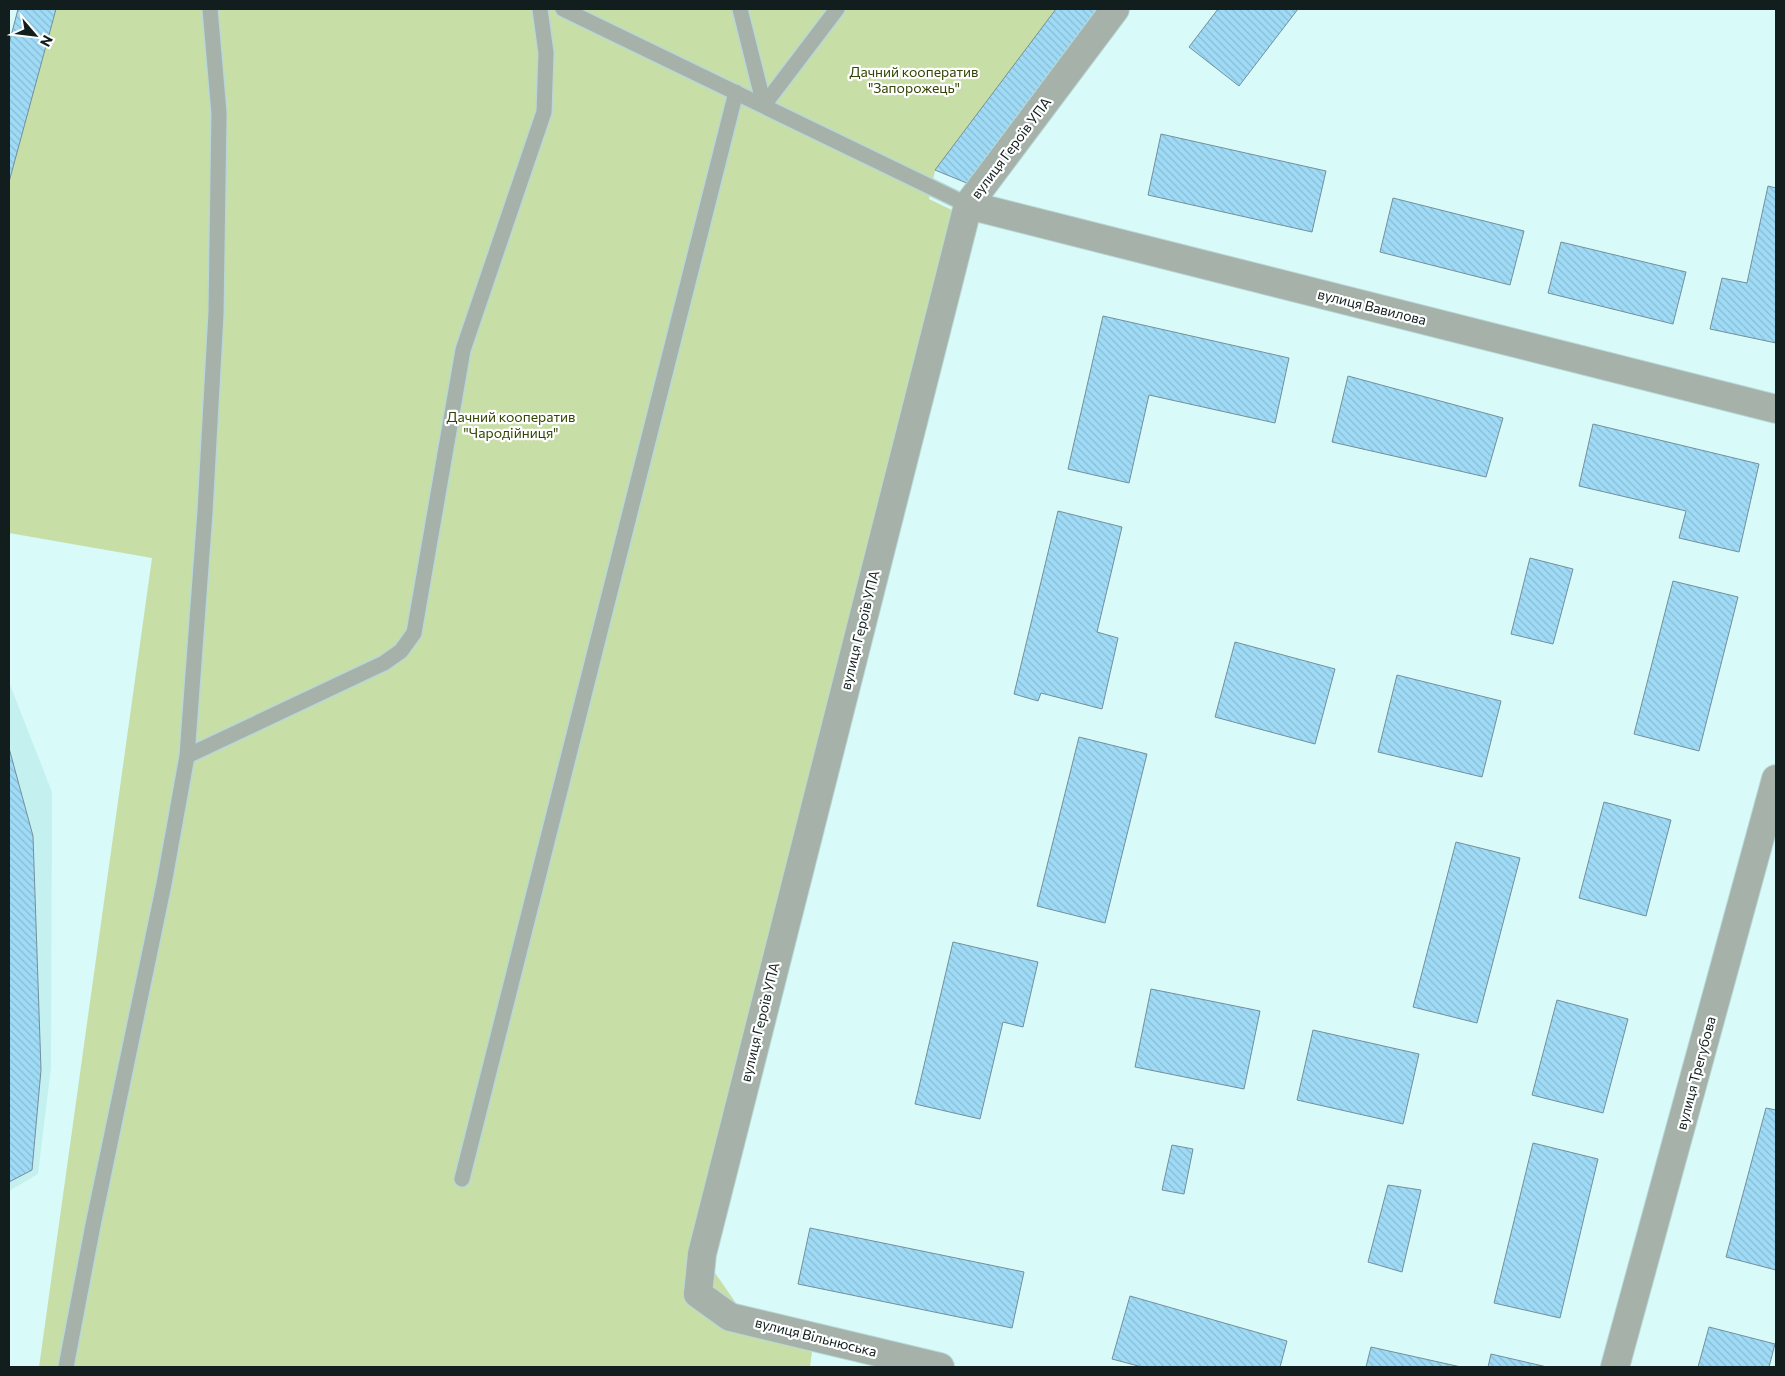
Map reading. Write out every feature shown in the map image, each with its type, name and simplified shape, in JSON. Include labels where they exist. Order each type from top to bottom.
[{"type":"street","name":"вулиця Героїв УПА","points":[[698,1294],[702,1254],[968,205],[1115,9]]},
{"type":"street","name":"вулиця Вавилова","points":[[968,205],[1776,409]]},
{"type":"street","name":"вулиця Трегубова","points":[[1615,1367],[1776,779]]},
{"type":"street","name":"вулиця Вільнюська","points":[[698,1294],[730,1316],[940,1367]]},
{"type":"lane","points":[[66,1367],[93,1225],[164,884],[187,756],[205,512],[216,313],[219,113],[210,9]]},
{"type":"lane","points":[[187,756],[384,663],[401,651],[414,633],[463,350],[544,112],[546,53],[540,9]]},
{"type":"lane","points":[[563,9],[968,205]]},
{"type":"lane","points":[[740,9],[764,105]]},
{"type":"lane","points":[[764,105],[837,9]]},
{"type":"lane","points":[[462,1179],[736,92]]},
{"type":"shaded area","points":[[9,682],[52,792],[51,1068],[38,1174],[9,1191]]},
{"type":"green space","name":"Дачний кооператив \"Чародійниця\"","points":[[37,9],[1057,9],[935,171],[929,199],[954,211],[702,1254],[756,1332],[812,1352],[810,1367],[39,1367],[152,558],[9,533],[9,110]]},
{"type":"building","points":[[18,9],[56,9],[9,182],[9,44]]},
{"type":"building","points":[[1056,9],[1103,9],[974,186],[935,170]]},
{"type":"building","points":[[1218,9],[1298,9],[1239,86],[1189,47]]},
{"type":"building","points":[[1161,134],[1326,171],[1312,232],[1148,195]]},
{"type":"building","points":[[1768,186],[1776,188],[1776,343],[1710,329],[1722,278],[1747,283]]},
{"type":"building","points":[[1393,198],[1524,231],[1510,285],[1380,252]]},
{"type":"building","points":[[1561,242],[1686,272],[1673,324],[1548,293]]},
{"type":"building","points":[[1103,316],[1289,358],[1275,423],[1149,395],[1129,483],[1068,469]]},
{"type":"building","points":[[1348,376],[1503,418],[1486,477],[1332,442]]},
{"type":"building","points":[[1593,424],[1759,464],[1739,552],[1679,538],[1686,511],[1579,486]]},
{"type":"building","points":[[1058,511],[1122,527],[1097,632],[1118,638],[1102,709],[1041,693],[1038,701],[1014,694]]},
{"type":"building","points":[[1530,558],[1573,569],[1553,644],[1511,634]]},
{"type":"building","points":[[1673,581],[1738,597],[1699,751],[1634,734]]},
{"type":"building","points":[[1235,642],[1335,669],[1315,744],[1215,717]]},
{"type":"building","points":[[1397,675],[1501,701],[1482,777],[1378,752]]},
{"type":"building","points":[[1079,737],[1147,754],[1105,923],[1037,906]]},
{"type":"building","points":[[9,748],[33,836],[41,1070],[32,1170],[9,1182]]},
{"type":"building","points":[[1604,802],[1671,820],[1646,916],[1579,898]]},
{"type":"building","points":[[1456,842],[1520,858],[1477,1023],[1413,1007]]},
{"type":"building","points":[[953,942],[1038,962],[1023,1027],[1003,1022],[980,1119],[915,1104]]},
{"type":"building","points":[[1151,989],[1260,1011],[1244,1089],[1135,1067]]},
{"type":"building","points":[[1557,1000],[1628,1019],[1603,1113],[1532,1095]]},
{"type":"building","points":[[1313,1030],[1419,1054],[1403,1124],[1297,1100]]},
{"type":"building","points":[[1766,1108],[1776,1110],[1776,1270],[1726,1257]]},
{"type":"building","points":[[1533,1143],[1598,1159],[1560,1318],[1494,1303]]},
{"type":"building","points":[[1172,1145],[1193,1149],[1184,1194],[1162,1190]]},
{"type":"building","points":[[1388,1185],[1421,1190],[1402,1272],[1368,1262]]},
{"type":"building","points":[[810,1228],[1024,1272],[1012,1328],[798,1284]]},
{"type":"building","points":[[1130,1296],[1287,1341],[1280,1367],[1142,1367],[1112,1359]]},
{"type":"building","points":[[1709,1327],[1775,1344],[1769,1367],[1698,1367]]},
{"type":"building","points":[[1371,1347],[1461,1367],[1366,1367]]},
{"type":"building","points":[[1491,1354],[1547,1367],[1488,1367]]},
{"type":"park label","name":"Дачний кооператив \"Запорожець\"","points":[[914,80]]}]
